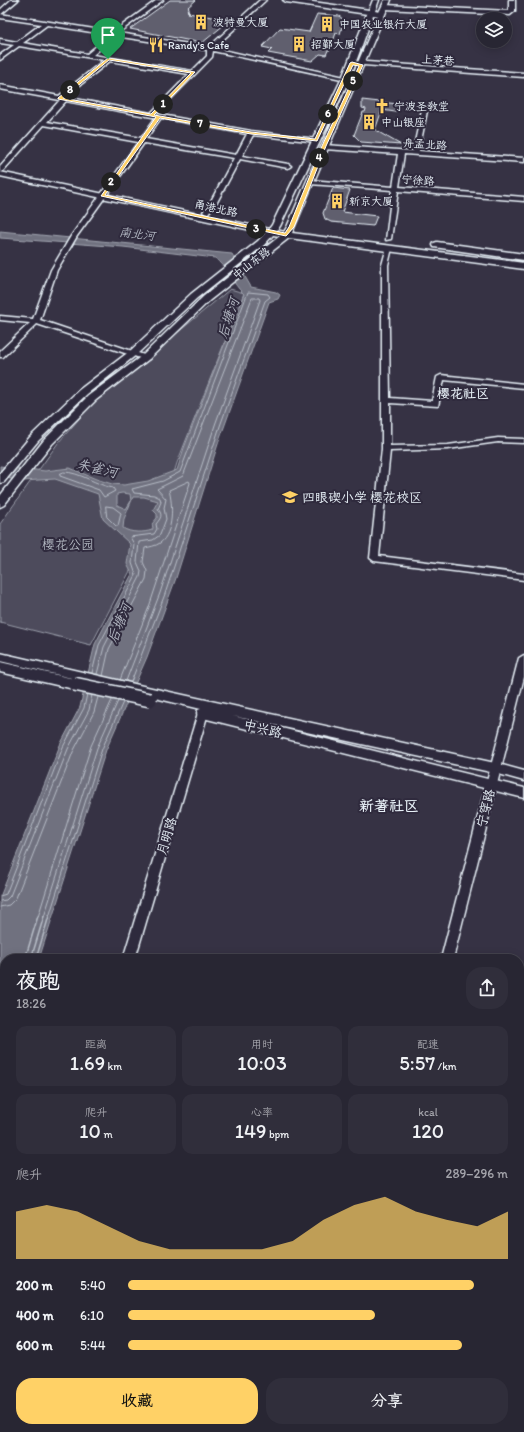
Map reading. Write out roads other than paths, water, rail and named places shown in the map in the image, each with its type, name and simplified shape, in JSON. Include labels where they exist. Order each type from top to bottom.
[{"type":"main road","points":[[0,14],[15,0]]},
{"type":"main road","points":[[286,0],[371,13],[385,7]]},
{"type":"main road","name":"中山东路","points":[[244,262],[274,229],[346,78],[376,0]]},
{"type":"main road","name":"中山东路","points":[[0,480],[34,439],[83,392],[133,353],[194,296],[223,279],[244,262],[289,231],[324,146],[361,65],[385,7]]},
{"type":"main road","name":"甬港北路","points":[[0,171],[274,229],[385,240],[524,266]]},
{"type":"main road","name":"甬港北路","points":[[104,193],[206,212],[274,229]]},
{"type":"main road","name":"甬港北路","points":[[289,231],[385,240]]},
{"type":"main road","points":[[426,244],[524,257]]},
{"type":"main road","name":"中山东路","points":[[0,503],[48,442],[92,398],[146,357],[207,298],[223,279]]},
{"type":"main road","name":"中兴路","points":[[0,657],[76,679],[153,697],[495,768],[524,776]]},
{"type":"main road","name":"中兴路","points":[[0,667],[76,679]]},
{"type":"main road","name":"中兴路","points":[[153,697],[204,714],[524,794]]},
{"type":"street","points":[[89,55],[114,34],[160,0]]},
{"type":"street","points":[[152,115],[210,56],[210,49],[263,0]]},
{"type":"street","points":[[299,0],[307,3]]},
{"type":"street","points":[[385,7],[510,13],[512,11],[512,0]]},
{"type":"street","points":[[0,14],[46,23],[210,49],[346,78]]},
{"type":"street","points":[[0,58],[46,23]]},
{"type":"street","points":[[0,41],[193,73]]},
{"type":"street","points":[[0,171],[62,99],[108,59]]},
{"type":"street","name":"上茅巷","points":[[352,63],[361,65],[524,75]]},
{"type":"street","points":[[0,87],[251,133],[316,140]]},
{"type":"street","points":[[416,153],[425,106]]},
{"type":"street","points":[[0,355],[36,321],[54,270],[73,237],[141,140],[159,117]]},
{"type":"street","points":[[42,123],[288,166]]},
{"type":"street","points":[[206,212],[214,202],[251,133]]},
{"type":"street","name":"舟孟北路","points":[[324,146],[524,160]]},
{"type":"street","points":[[401,152],[396,188],[385,240],[386,449],[374,558],[524,577]]},
{"type":"street","name":"宁徐路","points":[[310,182],[524,199]]},
{"type":"street","points":[[0,318],[36,321],[146,357]]},
{"type":"street","points":[[386,400],[435,404],[441,377],[524,386]]},
{"type":"street","points":[[386,449],[448,447],[498,440],[524,441]]},
{"type":"street","name":"宁穿路","points":[[448,954],[524,658]]},
{"type":"street","name":"月明路","points":[[131,954],[204,714]]},
{"type":"water","name":"后塘河","points":[[0,231],[232,254],[251,287],[276,292],[280,295],[278,299],[269,302],[218,444],[176,578],[147,657],[106,750],[41,954],[0,954],[0,897],[60,745],[80,707],[95,644],[132,574],[127,564],[130,544],[103,519],[98,494],[55,479],[23,481],[0,477],[0,466],[45,471],[70,468],[96,479],[112,484],[124,485],[148,481],[177,470],[184,448],[244,294],[219,261],[215,258],[123,247],[0,238]],"holes":[[[117,494],[130,494],[131,501],[126,509],[117,505]],[[133,497],[144,497],[158,501],[153,510],[157,514],[157,518],[152,524],[152,530],[145,532],[126,530],[123,528],[124,519]]]},
{"type":"place","name":"波特曼大厦","points":[[201,22]]},
{"type":"place","name":"中国农业银行大厦","points":[[327,24]]},
{"type":"place","name":"招鄞大厦","points":[[299,44]]},
{"type":"place","name":"Randy's Cafe","points":[[156,45]]},
{"type":"place","name":"宁波圣教堂","points":[[382,106]]},
{"type":"place","name":"中山银座","points":[[369,122]]},
{"type":"place","name":"新京大厦","points":[[337,201]]},
{"type":"place","name":"四眼碶小学 樱花校区","points":[[290,497]]},
{"type":"district","name":"樱花社区","points":[[463,393]]},
{"type":"district","name":"新著社区","points":[[389,806]]},
{"type":"water label","name":"南北河","points":[[137,234]]},
{"type":"water label","name":"朱雀河","points":[[97,468]]},
{"type":"park label","name":"樱花公园","points":[[68,544]]}]
